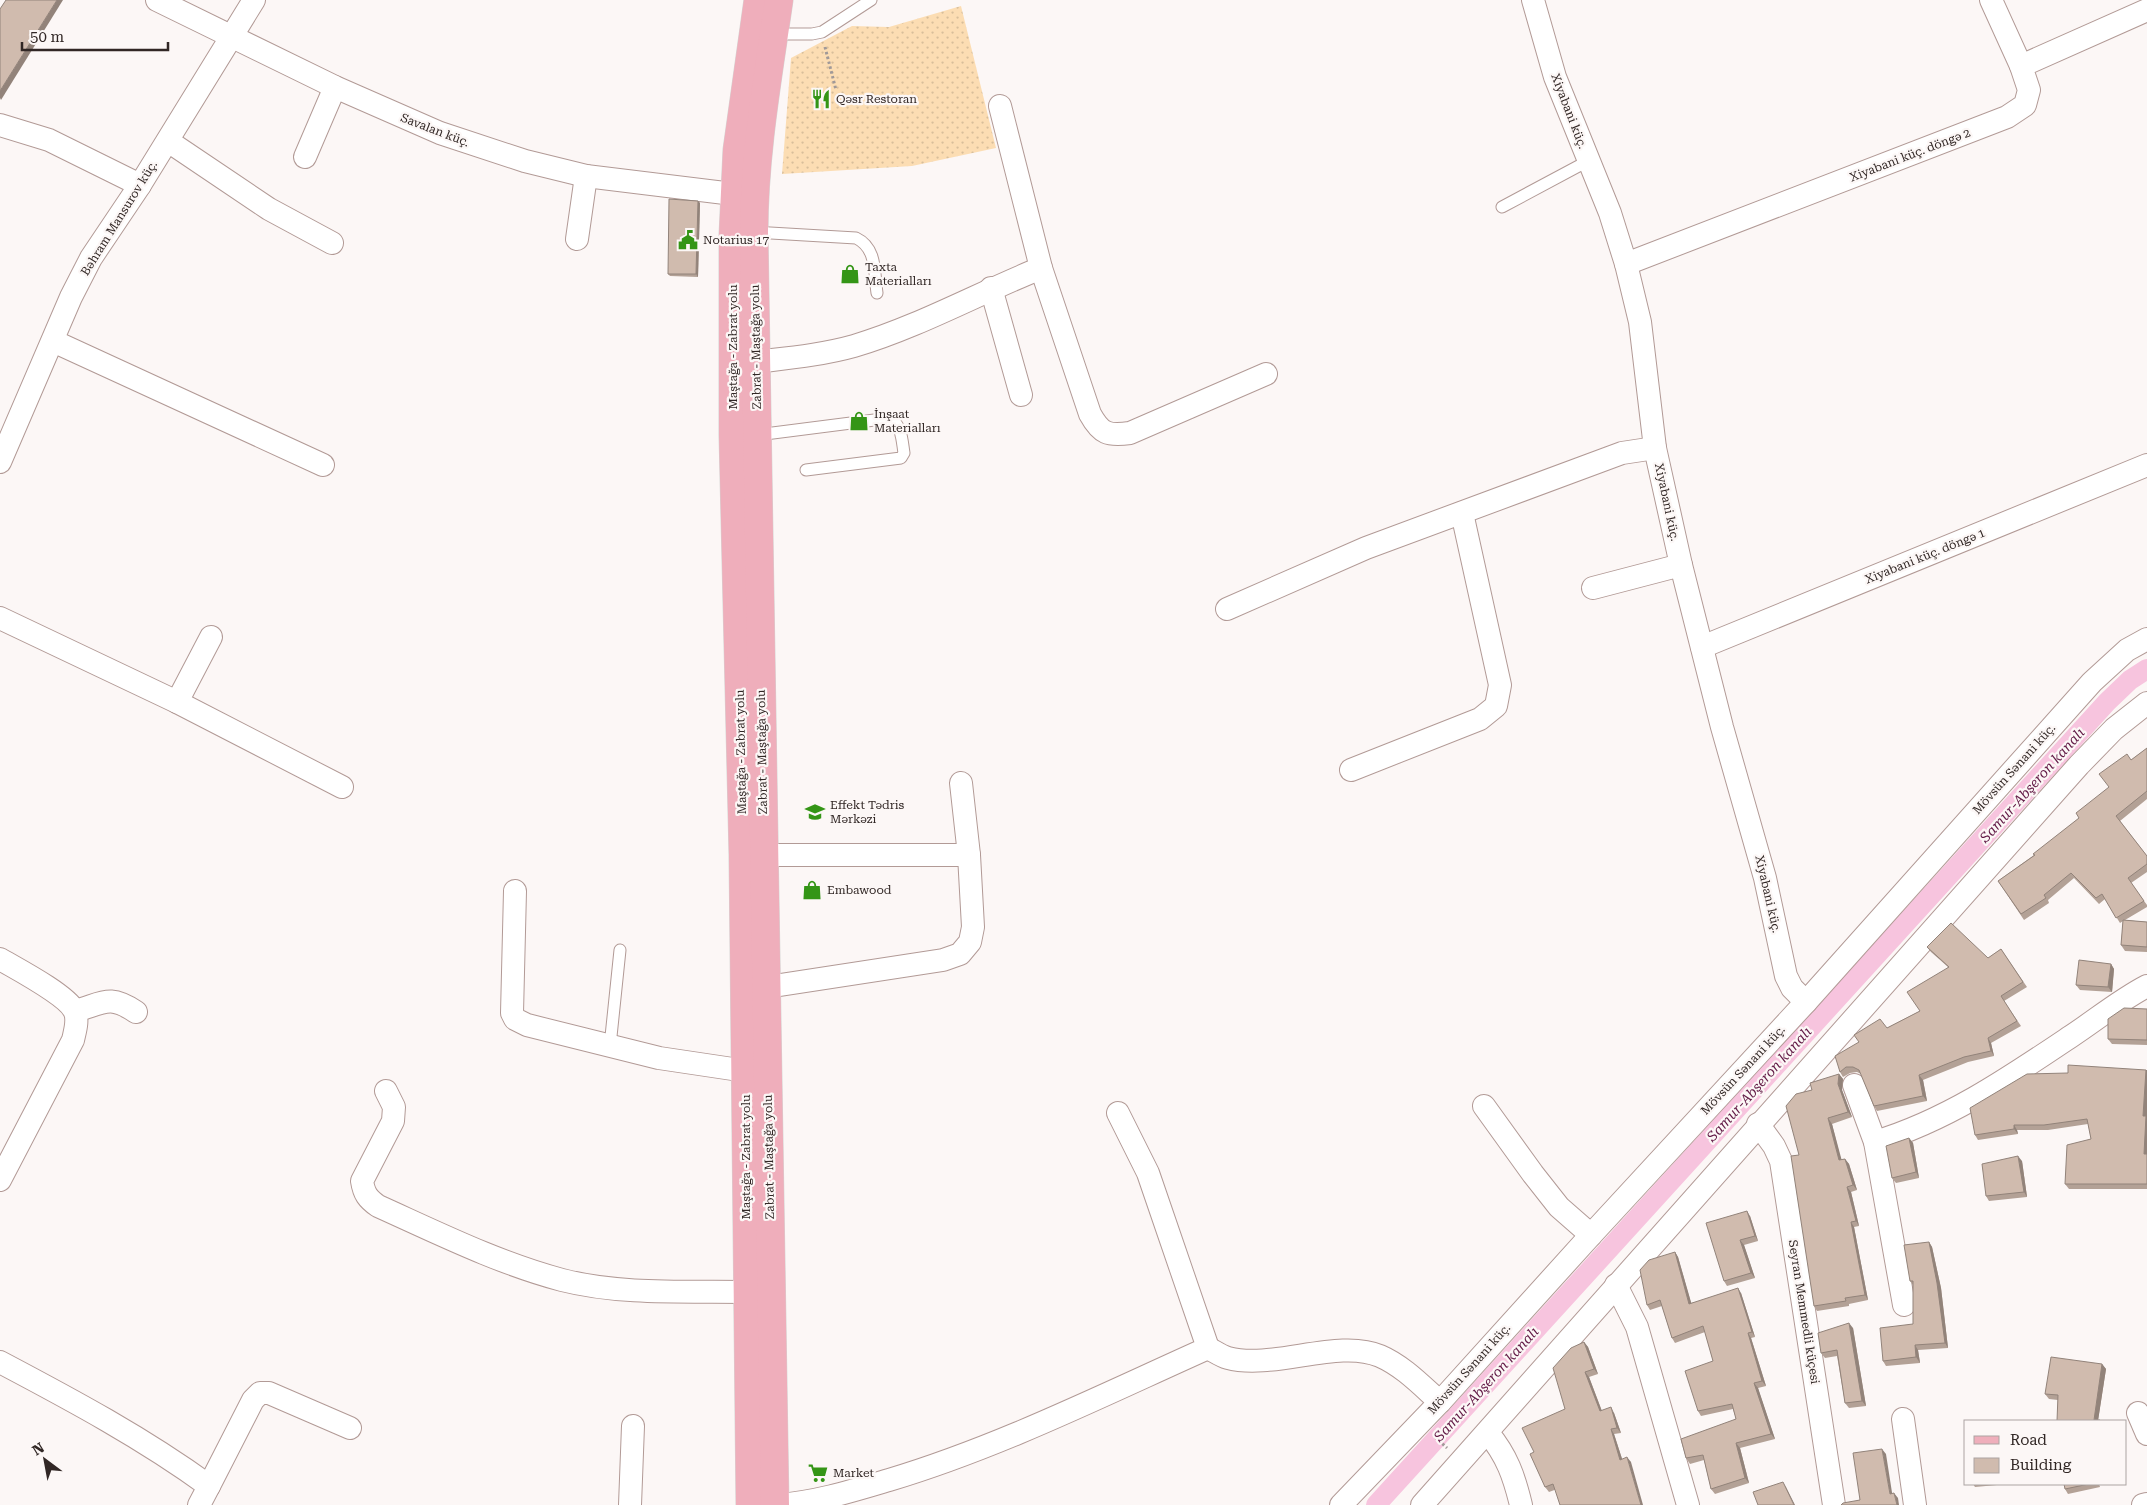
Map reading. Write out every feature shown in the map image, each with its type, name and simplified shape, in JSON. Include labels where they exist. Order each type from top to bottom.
[{"type":"main road","name":"Maştağa - Zabrat yolu","points":[[750,1505],[746,1071],[734,445],[733,194],[737,150],[758,0]]},
{"type":"main road","name":"Zabrat - Maştağa yolu","points":[[776,1505],[755,362],[754,192],[779,0]]},
{"type":"street","name":"Savalan küç.","points":[[157,0],[231,38],[440,134],[524,161],[586,176],[733,194]]},
{"type":"street","name":"Bəhram Mansurov küç.","points":[[0,462],[71,297],[91,258],[168,141],[254,0]]},
{"type":"street","name":"Xiyabani küç.","points":[[1533,0],[1555,76],[1610,213],[1626,264],[1640,322],[1655,448],[1681,565],[1722,727],[1765,878],[1786,976],[1792,988],[1806,1002]]},
{"type":"street","name":"Xiyabani küç. döngə 2","points":[[1626,264],[2007,117],[2025,105],[2028,90],[2021,66],[1991,0]]},
{"type":"street","points":[[2021,66],[2147,10]]},
{"type":"street","points":[[305,157],[335,87]]},
{"type":"street","points":[[1000,106],[1041,268],[1090,414],[1098,428],[1112,435],[1130,433],[1266,374]]},
{"type":"street","points":[[0,125],[49,140],[140,185]]},
{"type":"street","points":[[168,141],[269,209],[332,243]]},
{"type":"street","points":[[577,239],[586,176]]},
{"type":"street","points":[[755,362],[822,354],[854,346],[890,334],[991,288],[1041,268]]},
{"type":"street","points":[[991,288],[1021,395]]},
{"type":"street","points":[[53,341],[323,465]]},
{"type":"street","points":[[1226,609],[1366,548],[1622,453],[1655,448]]},
{"type":"street","name":"Xiyabani küç. döngə 1","points":[[1702,647],[2147,465]]},
{"type":"street","points":[[1351,770],[1480,719],[1496,706],[1500,684],[1462,513]]},
{"type":"street","points":[[1593,588],[1681,565]]},
{"type":"street","points":[[0,618],[177,702],[342,786]]},
{"type":"street","points":[[177,702],[211,637]]},
{"type":"street","name":"Mövsün Sənani küç.","points":[[1341,1505],[1440,1402],[1591,1234],[1806,1002],[2092,682],[2127,650],[2147,639]]},
{"type":"street","points":[[1422,1505],[1488,1433],[1758,1124],[2079,765],[2114,728],[2147,703]]},
{"type":"street","points":[[767,987],[943,960],[960,954],[970,942],[973,927],[969,855],[961,783]]},
{"type":"street","points":[[764,856],[969,855]]},
{"type":"street","points":[[515,892],[512,1013],[515,1020],[527,1025],[659,1058],[746,1071]]},
{"type":"street","points":[[0,959],[66,1001],[75,1011],[77,1024],[73,1040],[0,1180]]},
{"type":"street","points":[[1875,1142],[1902,1134],[1940,1117],[2025,1066],[2132,994],[2147,986]]},
{"type":"street","points":[[75,1011],[113,1000],[136,1012]]},
{"type":"street","points":[[1854,1086],[1875,1142],[1904,1305]]},
{"type":"street","points":[[386,1092],[394,1107],[393,1121],[362,1181],[363,1190],[368,1199],[378,1206],[465,1245],[563,1280],[607,1288],[747,1292]]},
{"type":"street","points":[[1484,1106],[1554,1200],[1591,1234]]},
{"type":"street","points":[[1118,1113],[1148,1173],[1208,1348],[1228,1358],[1253,1360],[1349,1351],[1378,1355],[1404,1370],[1440,1402]]},
{"type":"street","name":"Seyran Memmedli küçesi","points":[[1758,1124],[1774,1146],[1781,1161],[1834,1505]]},
{"type":"street","points":[[1616,1285],[1637,1327],[1688,1505]]},
{"type":"street","points":[[776,1505],[806,1503],[830,1498],[940,1465],[1007,1438],[1208,1348]]},
{"type":"street","points":[[0,1362],[102,1416],[167,1456],[204,1496],[252,1400],[260,1393],[269,1393],[350,1428]]},
{"type":"street","points":[[2138,1413],[2147,1434]]},
{"type":"street","points":[[1904,1419],[1915,1505]]},
{"type":"street","points":[[630,1505],[633,1426]]},
{"type":"street","points":[[1488,1433],[1503,1451],[1515,1480],[1521,1505]]},
{"type":"street","points":[[2143,1505],[2147,1504]]},
{"type":"lane","points":[[774,34],[812,34],[822,32],[871,0]]},
{"type":"lane","points":[[1502,207],[1588,161]]},
{"type":"lane","points":[[754,232],[856,238],[866,243],[872,254],[877,292]]},
{"type":"lane","points":[[757,435],[890,418],[895,421],[900,430],[904,453],[901,458],[806,470]]},
{"type":"lane","points":[[610,1046],[620,950]]},
{"type":"path","points":[[822,32],[836,90]]},
{"type":"path","points":[[1420,1423],[1461,1462]]},
{"type":"shaded area","points":[[961,6],[996,148],[912,166],[782,174],[791,58],[852,26],[889,27]]},
{"type":"building","points":[[6,0],[57,0],[0,91],[0,9]]},
{"type":"building","points":[[669,199],[698,201],[696,274],[668,274]]},
{"type":"building","points":[[2147,748],[2147,791],[2116,816],[2147,856],[2147,864],[2128,878],[2144,901],[2116,918],[2102,894],[2096,898],[2071,873],[2044,895],[2046,898],[2021,914],[1998,881],[2035,855],[2033,854],[2079,818],[2076,813],[2109,787],[2099,774],[2127,754],[2131,760]]},
{"type":"building","points":[[2123,920],[2147,922],[2147,947],[2121,945]]},
{"type":"building","points":[[1951,923],[1988,958],[2001,949],[2023,982],[2001,996],[2017,1021],[1988,1038],[1991,1051],[1964,1057],[1919,1075],[1923,1096],[1874,1106],[1859,1070],[1853,1067],[1846,1067],[1840,1072],[1835,1056],[1859,1042],[1854,1035],[1880,1019],[1887,1028],[1920,1011],[1907,992],[1949,967],[1927,947]]},
{"type":"building","points":[[2079,960],[2111,964],[2108,987],[2076,985]]},
{"type":"building","points":[[2124,1008],[2147,1009],[2147,1040],[2108,1039],[2108,1019]]},
{"type":"building","points":[[2068,1065],[2146,1070],[2143,1116],[2146,1116],[2144,1154],[2147,1154],[2147,1184],[2065,1184],[2067,1145],[2091,1139],[2087,1119],[2044,1125],[2014,1125],[2014,1129],[1975,1135],[1970,1108],[2027,1074],[2068,1073]]},
{"type":"building","points":[[1839,1074],[1838,1084],[1848,1112],[1828,1118],[1839,1160],[1845,1159],[1853,1185],[1847,1187],[1856,1221],[1851,1222],[1865,1295],[1845,1298],[1846,1301],[1814,1306],[1791,1156],[1799,1155],[1786,1106],[1796,1094],[1812,1090],[1810,1083]]},
{"type":"building","points":[[1909,1138],[1916,1172],[1892,1178],[1886,1146]]},
{"type":"building","points":[[2018,1156],[2024,1192],[1986,1196],[1982,1164]]},
{"type":"building","points":[[1747,1211],[1755,1236],[1740,1240],[1751,1273],[1724,1281],[1706,1223]]},
{"type":"building","points":[[1929,1242],[1945,1343],[1915,1345],[1916,1357],[1883,1361],[1880,1328],[1913,1324],[1913,1281],[1910,1281],[1904,1245]]},
{"type":"building","points":[[1675,1252],[1689,1304],[1738,1288],[1752,1332],[1748,1333],[1762,1381],[1754,1383],[1771,1434],[1736,1443],[1745,1478],[1711,1489],[1703,1455],[1686,1458],[1681,1439],[1736,1419],[1732,1404],[1698,1411],[1685,1371],[1713,1361],[1703,1326],[1672,1338],[1660,1300],[1647,1305],[1640,1270],[1649,1260]]},
{"type":"building","points":[[1849,1323],[1862,1401],[1845,1403],[1837,1350],[1821,1353],[1818,1333]]},
{"type":"building","points":[[1584,1342],[1594,1369],[1585,1372],[1600,1411],[1611,1407],[1617,1428],[1611,1429],[1620,1460],[1627,1457],[1641,1505],[1560,1505],[1553,1484],[1545,1487],[1530,1454],[1534,1452],[1522,1428],[1565,1409],[1553,1368],[1571,1348]]},
{"type":"building","points":[[2051,1357],[2102,1364],[2094,1420],[2057,1420],[2058,1395],[2045,1394]]},
{"type":"building","points":[[1882,1449],[1890,1494],[1894,1493],[1897,1505],[1841,1505],[1860,1500],[1853,1453]]},
{"type":"building","points":[[1783,1482],[1794,1505],[1758,1505],[1753,1492]]},
{"type":"building","points":[[2064,1485],[2084,1485],[2065,1489]]},
{"type":"waterway","name":"Samur-Abşeron kanalı","points":[[1376,1505],[2107,702],[2130,680],[2147,669]]},
{"type":"place","name":"Qəsr Restoran","points":[[821,99]]},
{"type":"place","name":"Notarius 17","points":[[688,240]]},
{"type":"place","name":"Taxta Materialları","points":[[850,274]]},
{"type":"place","name":"İnşaat Materialları","points":[[859,421]]},
{"type":"place","name":"Effekt Tədris Mərkəzi","points":[[815,812]]},
{"type":"place","name":"Embawood","points":[[812,890]]},
{"type":"place","name":"Market","points":[[818,1473]]}]
